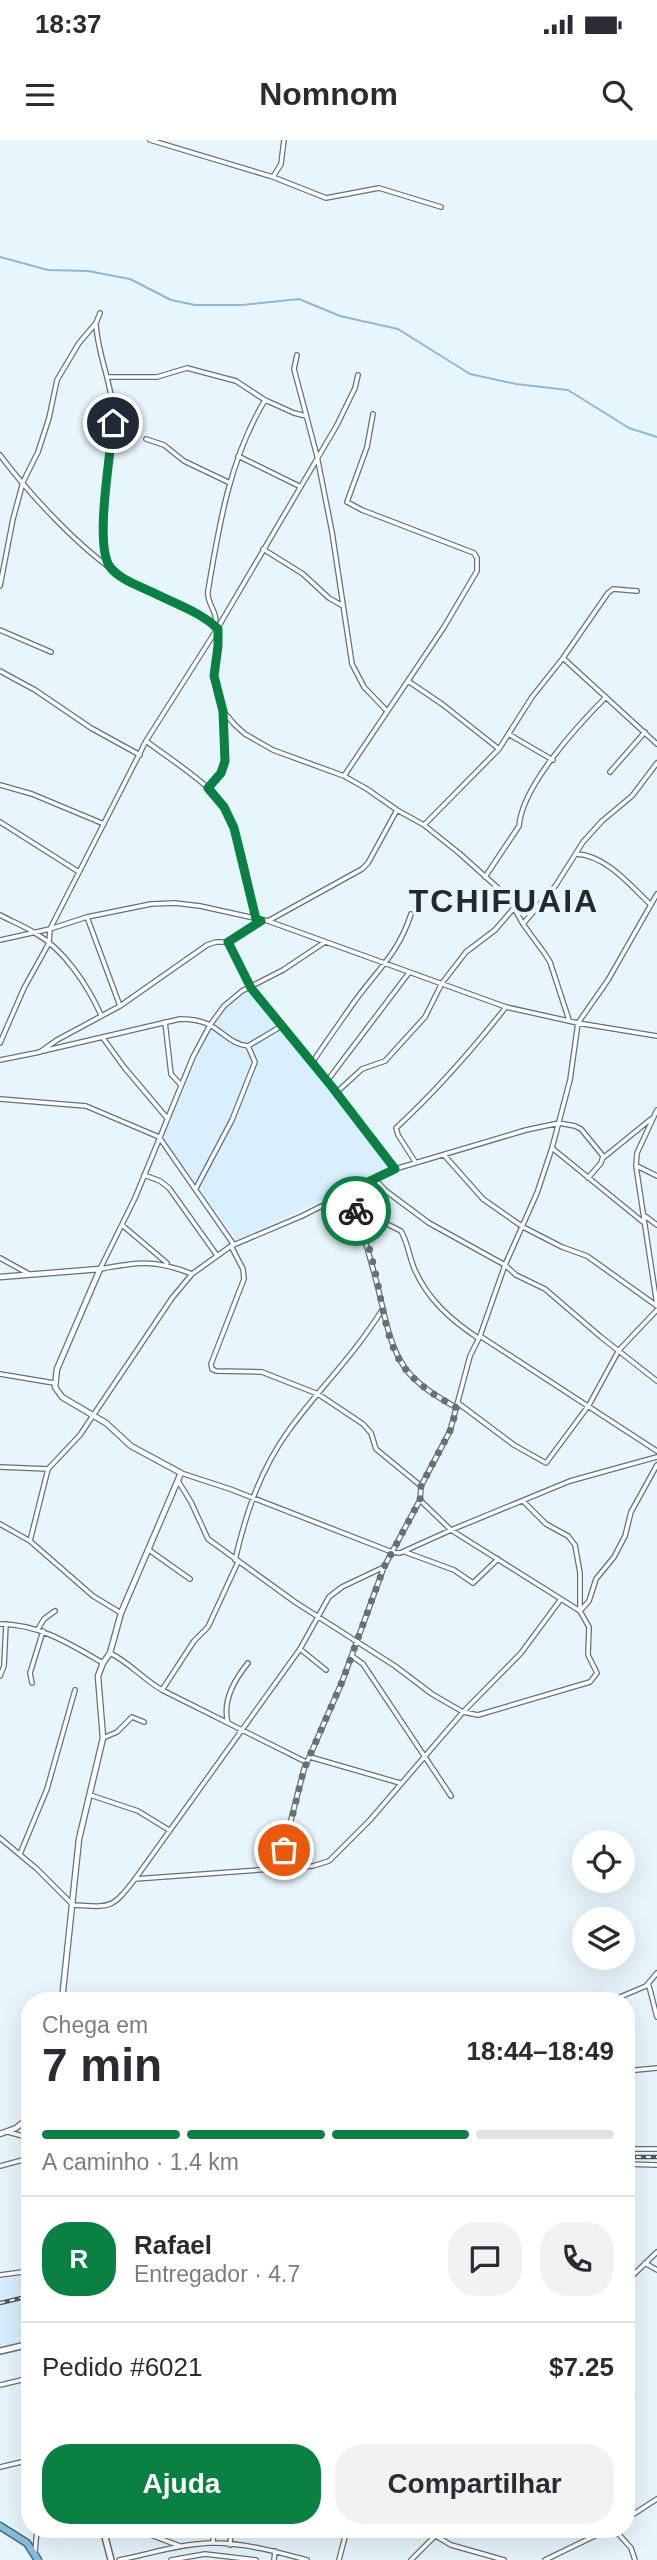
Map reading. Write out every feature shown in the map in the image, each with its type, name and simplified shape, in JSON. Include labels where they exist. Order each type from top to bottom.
[{"type":"main road","points":[[0,2351],[21,2346]]},
{"type":"main road","points":[[0,2526],[21,2538]]},
{"type":"main road","points":[[21,2538],[38,2560]]},
{"type":"main road","points":[[105,2538],[111,2560]]},
{"type":"street","points":[[150,140],[273,177],[326,198],[379,188],[441,207]]},
{"type":"street","points":[[160,144],[165,140]]},
{"type":"street","points":[[273,177],[281,164],[284,140]]},
{"type":"street","points":[[0,586],[23,482],[38,452],[57,380],[100,313]]},
{"type":"street","points":[[96,323],[100,356],[112,396],[113,423],[103,526],[105,551],[110,567]]},
{"type":"street","points":[[297,355],[294,369],[317,456],[332,531],[352,664],[359,680],[387,711]]},
{"type":"street","points":[[108,377],[157,377],[187,368],[236,381],[265,400],[294,414],[307,416]]},
{"type":"street","points":[[0,1043],[24,988],[49,943],[50,929],[146,741],[317,456],[349,400],[358,375]]},
{"type":"street","points":[[208,788],[224,768],[223,711],[214,676],[218,646],[216,615],[207,594],[219,524],[238,456],[250,425],[265,400]]},
{"type":"street","points":[[344,776],[444,627],[478,565],[474,554],[347,502],[367,447],[373,414]]},
{"type":"street","points":[[146,439],[164,445],[184,461],[230,483]]},
{"type":"street","points":[[0,455],[66,529],[110,567],[133,583],[205,618],[216,628]]},
{"type":"street","points":[[238,456],[299,487]]},
{"type":"street","points":[[263,549],[303,574],[342,606]]},
{"type":"street","points":[[424,825],[499,749],[532,697],[608,593],[613,589],[637,591]]},
{"type":"street","points":[[0,630],[51,652]]},
{"type":"street","points":[[563,658],[657,744]]},
{"type":"street","points":[[0,671],[140,755]]},
{"type":"street","points":[[408,681],[499,749]]},
{"type":"street","points":[[485,877],[519,826],[529,793],[578,726],[606,697]]},
{"type":"street","points":[[223,711],[234,725],[260,744],[344,776],[424,825],[505,894],[551,962],[569,1020]]},
{"type":"street","points":[[610,772],[645,732]]},
{"type":"street","points":[[510,735],[553,760]]},
{"type":"street","points":[[146,741],[208,788],[224,807],[234,828],[256,919]]},
{"type":"street","points":[[523,924],[556,885],[583,842],[602,821],[632,796],[657,763]]},
{"type":"street","points":[[0,785],[32,794],[104,824]]},
{"type":"street","points":[[268,921],[362,869],[397,810]]},
{"type":"street","points":[[0,822],[79,872]]},
{"type":"street","points":[[574,855],[598,860],[651,905]]},
{"type":"street","points":[[279,1867],[306,1762],[358,1642],[384,1567],[420,1500],[421,1486],[450,1431],[470,1356],[552,1148],[570,1080],[578,1023],[608,980],[657,894]]},
{"type":"street","points":[[0,940],[36,933],[87,917],[151,904],[175,903],[268,921],[506,1007],[578,1023],[657,1035]]},
{"type":"street","points":[[336,1092],[362,1069],[386,1061],[425,1017],[442,983],[466,952],[495,930],[514,908]]},
{"type":"street","points":[[312,1063],[405,934],[411,914]]},
{"type":"street","points":[[0,915],[36,933],[49,943],[83,983],[101,1016]]},
{"type":"street","points":[[87,917],[120,1006]]},
{"type":"street","points":[[40,1052],[120,1006],[207,945],[228,942],[261,921]]},
{"type":"street","points":[[228,942],[251,988],[395,1169]]},
{"type":"street","points":[[325,942],[284,970],[236,995],[210,1025],[100,1269],[57,1369],[54,1384],[62,1397],[106,1423],[141,1453],[181,1473],[392,1552],[405,1552],[454,1570],[474,1583],[498,1559]]},
{"type":"street","points":[[327,1082],[409,974]]},
{"type":"street","points":[[416,1163],[396,1128],[449,1074],[506,1007]]},
{"type":"street","points":[[0,1060],[103,1038],[164,1021],[187,1019],[210,1025],[231,1040],[248,1046],[255,1062],[232,1120],[196,1188]]},
{"type":"street","points":[[164,1021],[171,1074],[181,1086]]},
{"type":"street","points":[[248,1046],[281,1027]]},
{"type":"street","points":[[103,1038],[167,1118]]},
{"type":"street","points":[[0,1099],[86,1107],[159,1137],[196,1188],[232,1245],[243,1269],[244,1279],[211,1363],[212,1368],[216,1371],[262,1372],[318,1394],[363,1423],[371,1433],[376,1448],[421,1486]]},
{"type":"street","points":[[347,1192],[359,1218],[382,1310],[400,1359],[408,1372],[431,1392],[457,1405],[513,1446],[546,1463],[589,1405],[619,1350],[657,1307],[636,1166],[637,1153],[657,1110]]},
{"type":"street","points":[[588,1178],[603,1158],[653,1118]]},
{"type":"street","points":[[30,1541],[48,1469],[80,1435],[172,1297],[192,1274],[216,1254],[302,1216],[395,1169],[490,1140],[559,1123],[581,1129],[603,1158]]},
{"type":"street","points":[[552,1148],[643,1222]]},
{"type":"street","points":[[444,1154],[472,1189],[523,1227],[562,1247],[587,1256],[657,1307]]},
{"type":"street","points":[[636,1166],[657,1176]]},
{"type":"street","points":[[144,1175],[169,1188],[216,1254]]},
{"type":"street","points":[[375,1179],[386,1191],[429,1223],[505,1265],[516,1275],[545,1289],[657,1381]]},
{"type":"street","points":[[644,1216],[657,1225]]},
{"type":"street","points":[[359,1218],[377,1219],[401,1231],[416,1272],[428,1294],[453,1319],[657,1450]]},
{"type":"street","points":[[122,1225],[169,1264],[192,1274]]},
{"type":"street","points":[[0,1258],[30,1275]]},
{"type":"street","points":[[0,1277],[100,1269],[130,1263],[169,1264]]},
{"type":"street","points":[[162,1690],[194,1642],[208,1627],[236,1561],[251,1497],[288,1432],[354,1351],[382,1310]]},
{"type":"street","points":[[0,1374],[54,1384]]},
{"type":"street","points":[[405,1552],[451,1530],[590,1474],[657,1457]]},
{"type":"street","points":[[580,1611],[589,1601],[596,1579],[614,1557],[625,1536],[631,1512],[657,1465]]},
{"type":"street","points":[[0,1466],[48,1469]]},
{"type":"street","points":[[63,1992],[79,1839],[103,1738],[98,1676],[110,1653],[121,1613],[181,1473]]},
{"type":"street","points":[[178,1481],[206,1536],[236,1561],[395,1666],[432,1694],[463,1712],[478,1715],[593,1680],[597,1673],[588,1655],[589,1627],[580,1611],[451,1530],[420,1500]]},
{"type":"street","points":[[523,1501],[539,1518],[568,1536],[575,1545],[580,1573],[580,1611]]},
{"type":"street","points":[[0,1524],[30,1541],[93,1596],[121,1613]]},
{"type":"street","points":[[149,1550],[190,1579]]},
{"type":"street","points":[[0,1838],[73,1905],[109,1906],[121,1897],[135,1880],[300,1649],[335,1591],[384,1567]]},
{"type":"street","points":[[135,1880],[313,1866],[329,1861],[370,1820],[463,1712],[521,1653],[561,1599]]},
{"type":"street","points":[[38,1629],[44,1619],[55,1611]]},
{"type":"street","points":[[0,1624],[38,1629],[103,1663]]},
{"type":"street","points":[[0,1676],[4,1666],[6,1624]]},
{"type":"street","points":[[32,1683],[30,1673],[43,1631]]},
{"type":"street","points":[[300,1649],[326,1670]]},
{"type":"street","points":[[110,1653],[126,1662],[144,1680],[306,1762]]},
{"type":"street","points":[[352,1656],[363,1664],[451,1796]]},
{"type":"street","points":[[228,1723],[225,1714],[233,1686],[248,1663]]},
{"type":"street","points":[[20,1854],[47,1788],[75,1690]]},
{"type":"street","points":[[103,1738],[117,1732],[132,1717],[144,1722]]},
{"type":"street","points":[[310,1757],[400,1783]]},
{"type":"street","points":[[90,1795],[138,1811],[169,1829]]},
{"type":"street","points":[[632,1992],[646,1986],[657,1972]]},
{"type":"street","points":[[646,1986],[649,1986],[657,2017]]},
{"type":"street","points":[[635,2070],[657,2068]]},
{"type":"street","points":[[0,2134],[21,2123]]},
{"type":"street","points":[[8,2132],[21,2136]]},
{"type":"street","points":[[635,2149],[657,2149]]},
{"type":"street","points":[[0,2166],[21,2160]]},
{"type":"street","points":[[635,2164],[657,2165]]},
{"type":"street","points":[[635,2273],[657,2252]]},
{"type":"street","points":[[645,2263],[657,2270]]},
{"type":"street","points":[[0,2275],[21,2273]]},
{"type":"street","points":[[0,2385],[21,2380]]},
{"type":"street","points":[[0,2467],[21,2462]]},
{"type":"street","points":[[635,2513],[657,2499]]},
{"type":"street","points":[[34,2552],[36,2538]]},
{"type":"street","points":[[160,2538],[182,2546]]},
{"type":"street","points":[[213,2538],[213,2542]]},
{"type":"street","points":[[230,2538],[230,2545]]},
{"type":"street","points":[[340,2560],[346,2538]]},
{"type":"street","points":[[411,2560],[434,2538]]},
{"type":"street","points":[[439,2538],[451,2545],[503,2560]]},
{"type":"street","points":[[545,2560],[586,2538]]},
{"type":"street","points":[[621,2538],[631,2548],[635,2560]]},
{"type":"street","points":[[119,2560],[213,2542],[275,2551],[307,2560]]},
{"type":"street","points":[[204,2543],[205,2554]]},
{"type":"street","points":[[274,2560],[275,2551]]},
{"type":"street","points":[[171,2560],[205,2554],[256,2560]]},
{"type":"shaded area","points":[[250,991],[390,1168],[237,1240],[163,1139],[209,1032],[228,1003]]},
{"type":"shaded area","points":[[21,2275],[21,2343],[0,2348],[0,2280]]},
{"type":"waterway","points":[[0,257],[48,270],[88,271],[130,279],[171,300],[195,305],[242,305],[299,299],[340,316],[398,329],[470,374],[516,384],[568,390],[629,428],[657,437]]},
{"type":"railway","points":[[635,2157],[657,2157]]},
{"type":"railway","points":[[0,2303],[21,2298]]},
{"type":"way so far","points":[[284,1850],[304,1769],[342,1682],[384,1567],[420,1500],[421,1486],[450,1431],[457,1408],[423,1385],[408,1372],[400,1359],[382,1310],[356,1211]]},
{"type":"district","name":"TCHIFUAIA","points":[[504,901]]},
{"type":"route","points":[[113,423],[103,526],[105,551],[110,567],[133,583],[205,618],[218,629],[214,676],[223,711],[225,761],[221,773],[208,788],[230,817],[256,919],[261,921],[228,942],[251,988],[395,1169],[347,1192],[356,1211]]}]
